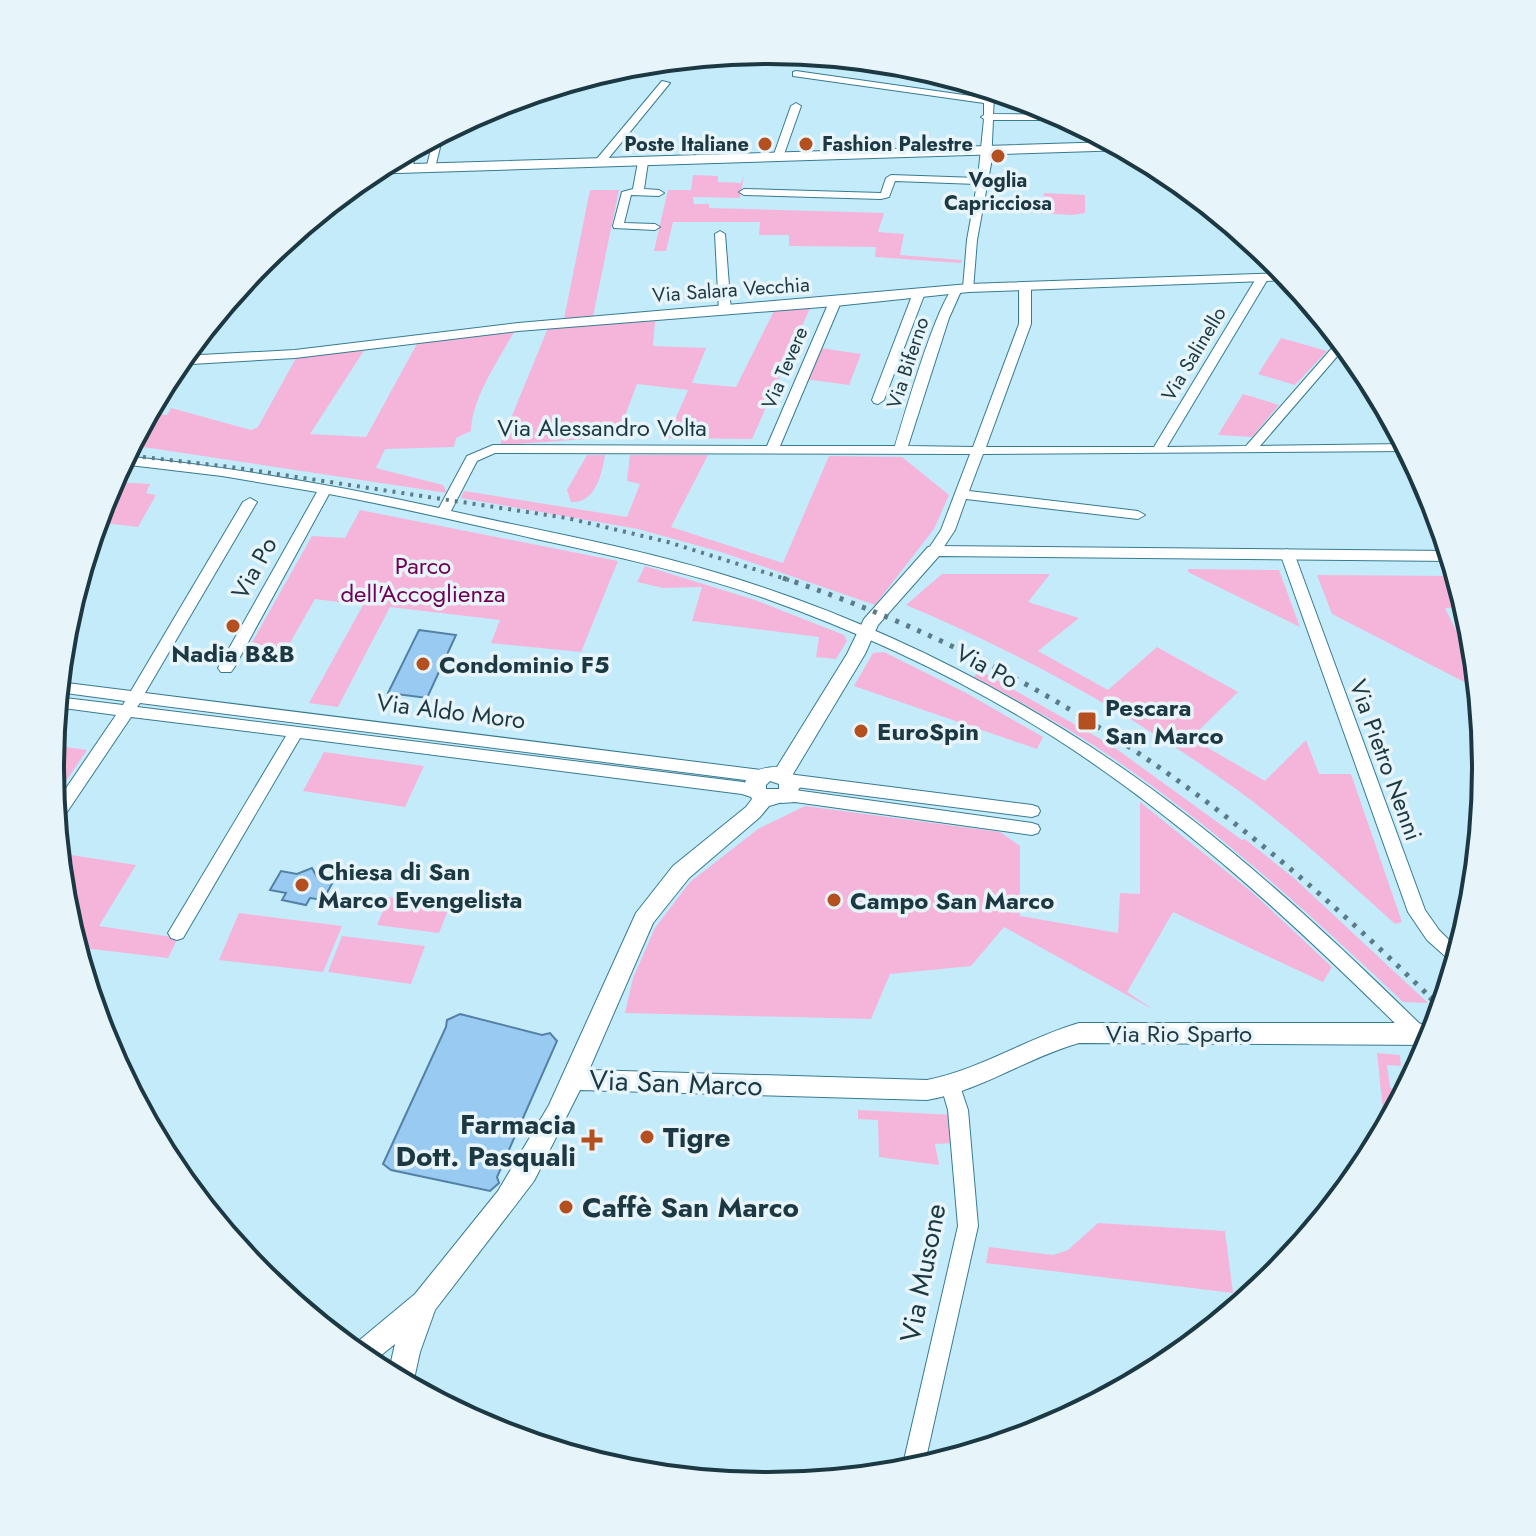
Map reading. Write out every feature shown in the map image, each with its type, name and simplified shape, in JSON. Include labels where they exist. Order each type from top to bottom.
[{"type":"main road","points":[[398,169],[1099,147]]},
{"type":"street","points":[[827,67],[942,86]]},
{"type":"street","points":[[796,74],[960,91]]},
{"type":"street","points":[[599,163],[665,83]]},
{"type":"street","name":"Via Biferno","points":[[900,450],[943,318],[962,288],[982,181],[988,99]]},
{"type":"street","points":[[778,157],[796,106]]},
{"type":"street","points":[[986,117],[1036,118]]},
{"type":"street","points":[[430,168],[434,149]]},
{"type":"street","points":[[407,169],[409,162]]},
{"type":"street","points":[[638,192],[643,162]]},
{"type":"street","points":[[744,192],[881,196],[885,195],[891,178],[982,181]]},
{"type":"street","points":[[655,227],[618,226],[627,192],[659,193]]},
{"type":"street","points":[[720,234],[725,311]]},
{"type":"street","name":"Via Salinello","points":[[1158,451],[1263,277]]},
{"type":"street","name":"Via Salara Vecchia","points":[[195,360],[295,354],[518,327],[835,302],[962,288],[1272,277]]},
{"type":"street","points":[[573,1080],[644,919],[681,872],[753,812],[772,787],[871,621],[930,556],[948,530],[1025,324],[1025,285]]},
{"type":"street","points":[[878,400],[919,293]]},
{"type":"street","name":"Via Tevere","points":[[772,450],[835,302]]},
{"type":"street","points":[[1250,449],[1335,351]]},
{"type":"street","name":"Via Alessandro Volta","points":[[443,513],[472,459],[493,449],[1158,451],[1394,448]]},
{"type":"street","points":[[135,461],[183,466],[443,513]]},
{"type":"street","name":"Via Po","points":[[226,668],[324,491]]},
{"type":"street","points":[[961,494],[1138,515]]},
{"type":"street","points":[[65,801],[131,704],[250,502]]},
{"type":"street","name":"Via Po","points":[[443,513],[665,562],[778,597],[934,665],[1011,706],[1116,772],[1261,885],[1423,1025]]},
{"type":"street","points":[[930,556],[1290,559],[1439,556]]},
{"type":"street","points":[[1290,559],[1442,566]]},
{"type":"street","name":"Via Pietro Nenni","points":[[1290,559],[1417,912],[1448,950]]},
{"type":"street","name":"Via Aldo Moro","points":[[69,690],[295,734],[743,788],[772,787],[795,796],[1032,829]]},
{"type":"street","name":"Via Aldo Moro","points":[[68,702],[131,704],[772,787],[1032,811]]},
{"type":"street","points":[[177,933],[295,734]]},
{"type":"street","name":"Via Rio Sparto","points":[[951,1086],[1052,1039],[1079,1033],[1420,1031]]},
{"type":"street","name":"Via San Marco","points":[[373,1350],[424,1303],[525,1173],[573,1080],[927,1090],[951,1086]]},
{"type":"street","name":"Via Musone","points":[[916,1456],[968,1226],[958,1110],[951,1086]]},
{"type":"street","name":"Via San Marco","points":[[403,1370],[406,1352],[424,1303]]},
{"type":"street","name":"Via San Marco","points":[[396,1365],[406,1352]]},
{"type":"green space","points":[[693,175],[718,176],[718,182],[741,183],[744,176],[740,198],[693,197],[694,204],[709,204],[709,208],[884,213],[878,232],[904,234],[900,255],[962,260],[961,263],[875,257],[876,247],[789,246],[789,235],[759,235],[760,222],[673,222],[666,251],[654,251],[668,190],[691,190]]},
{"type":"green space","points":[[590,190],[619,190],[593,316],[564,319]]},
{"type":"green space","points":[[1044,193],[1085,195],[1085,213],[1021,212],[1023,203],[1043,205]]},
{"type":"green space","points":[[810,308],[752,439],[667,438],[688,390],[637,384],[617,437],[500,445],[548,328],[655,321],[653,346],[706,348],[692,383],[736,387],[774,311]]},
{"type":"green space","points":[[515,330],[481,392],[471,431],[456,438],[454,447],[385,449],[376,468],[443,485],[447,493],[142,447],[159,414],[167,415],[171,408],[251,430],[258,427],[296,358],[365,349],[310,434],[366,437],[418,342]]},
{"type":"green space","points":[[1281,338],[1327,351],[1295,385],[1258,374]]},
{"type":"green space","points":[[820,348],[861,354],[849,385],[805,379]]},
{"type":"green space","points":[[1243,394],[1279,405],[1252,437],[1218,435]]},
{"type":"green space","points":[[587,455],[605,455],[599,479],[586,498],[571,502],[567,490]]},
{"type":"green space","points":[[630,455],[708,455],[671,527],[783,563],[829,456],[902,457],[949,495],[934,529],[875,605],[721,552],[638,529],[461,498],[464,491],[627,517],[640,484],[627,481]]},
{"type":"green space","points":[[125,483],[150,484],[146,493],[156,495],[138,527],[108,523]]},
{"type":"green space","name":"Parco dell'Accoglienza","points":[[360,510],[618,561],[581,652],[491,643],[500,620],[390,607],[338,707],[309,703],[363,605],[315,599],[287,648],[251,644],[312,536],[345,538]]},
{"type":"green space","points":[[645,566],[755,600],[844,635],[847,641],[836,659],[816,657],[819,637],[692,621],[702,587],[663,588],[637,582]]},
{"type":"green space","points":[[1188,569],[1279,570],[1300,627],[1188,572]]},
{"type":"green space","points":[[942,574],[1050,574],[1028,602],[1079,618],[1038,651],[1108,690],[1157,647],[1238,692],[1191,738],[1265,781],[1306,740],[1319,774],[1351,774],[1402,922],[1395,924],[1277,821],[1158,736],[1034,665],[906,605]]},
{"type":"green space","points":[[1317,575],[1445,576],[1453,608],[1445,608],[1459,636],[1467,683],[1332,614]]},
{"type":"green space","points":[[884,652],[968,694],[1043,737],[1037,749],[854,686],[873,653]]},
{"type":"green space","points":[[979,670],[1111,745],[1242,840],[1245,839],[1295,879],[1428,1003],[1403,1002],[1304,911],[1202,824],[1092,745],[974,677]]},
{"type":"green space","points":[[65,747],[87,750],[65,783]]},
{"type":"green space","points":[[324,752],[424,766],[405,807],[303,791]]},
{"type":"green space","name":"Campo San Marco","points":[[1140,802],[1253,893],[1332,967],[1323,982],[1173,912],[1127,992],[1154,1010],[1004,927],[971,966],[890,974],[871,1019],[625,1013],[633,978],[655,928],[690,882],[758,829],[805,806],[1000,832],[1020,846],[1020,916],[1118,933],[1120,893],[1140,894]]},
{"type":"green space","points":[[70,855],[136,865],[99,926],[178,938],[168,958],[88,948]]},
{"type":"green space","points":[[389,897],[450,905],[439,933],[377,925]]},
{"type":"green space","points":[[239,913],[342,926],[323,972],[219,960]]},
{"type":"green space","points":[[342,936],[425,946],[411,984],[328,972]]},
{"type":"green space","points":[[1377,1053],[1400,1055],[1401,1066],[1387,1065],[1390,1088],[1394,1089],[1383,1110]]},
{"type":"green space","points":[[858,1110],[954,1115],[957,1143],[935,1144],[939,1165],[879,1157],[878,1120],[858,1119]]},
{"type":"green space","points":[[1098,1223],[1225,1231],[1233,1293],[986,1263],[989,1247],[1053,1255],[1068,1250]]},
{"type":"building","name":"Condominio F5","points":[[419,630],[456,635],[427,698],[388,693]]},
{"type":"building","name":"Chiesa di San Marco Evengelista","points":[[312,868],[317,877],[334,880],[323,900],[310,898],[306,905],[282,900],[286,893],[270,890],[281,871],[297,874]]},
{"type":"building","points":[[460,1014],[542,1035],[550,1033],[557,1041],[497,1177],[499,1183],[490,1191],[391,1170],[383,1164],[447,1020]]},
{"type":"railway","points":[[137,456],[231,467],[567,518],[668,542],[785,579]]},
{"type":"railway","points":[[785,579],[789,580]]},
{"type":"railway","points":[[785,579],[878,613],[968,654],[1053,699],[1133,750],[1210,805],[1285,865],[1359,929],[1432,999]]},
{"type":"place","name":"Poste Italiane","points":[[765,144]]},
{"type":"place","name":"Fashion Palestre","points":[[806,144]]},
{"type":"place","name":"Voglia Capricciosa","points":[[998,156]]},
{"type":"place","name":"Nadia B&B","points":[[233,626]]},
{"type":"place","name":"Condominio F5","points":[[423,664]]},
{"type":"place","name":"Pescara San Marco","points":[[1087,721]]},
{"type":"place","name":"EuroSpin","points":[[861,731]]},
{"type":"place","name":"Chiesa di San Marco Evengelista","points":[[302,885]]},
{"type":"place","name":"Campo San Marco","points":[[834,900]]},
{"type":"place","name":"Tigre","points":[[647,1137]]},
{"type":"place","name":"Farmacia Dott. Pasquali","points":[[592,1140]]},
{"type":"place","name":"Caffè San Marco","points":[[566,1207]]}]
